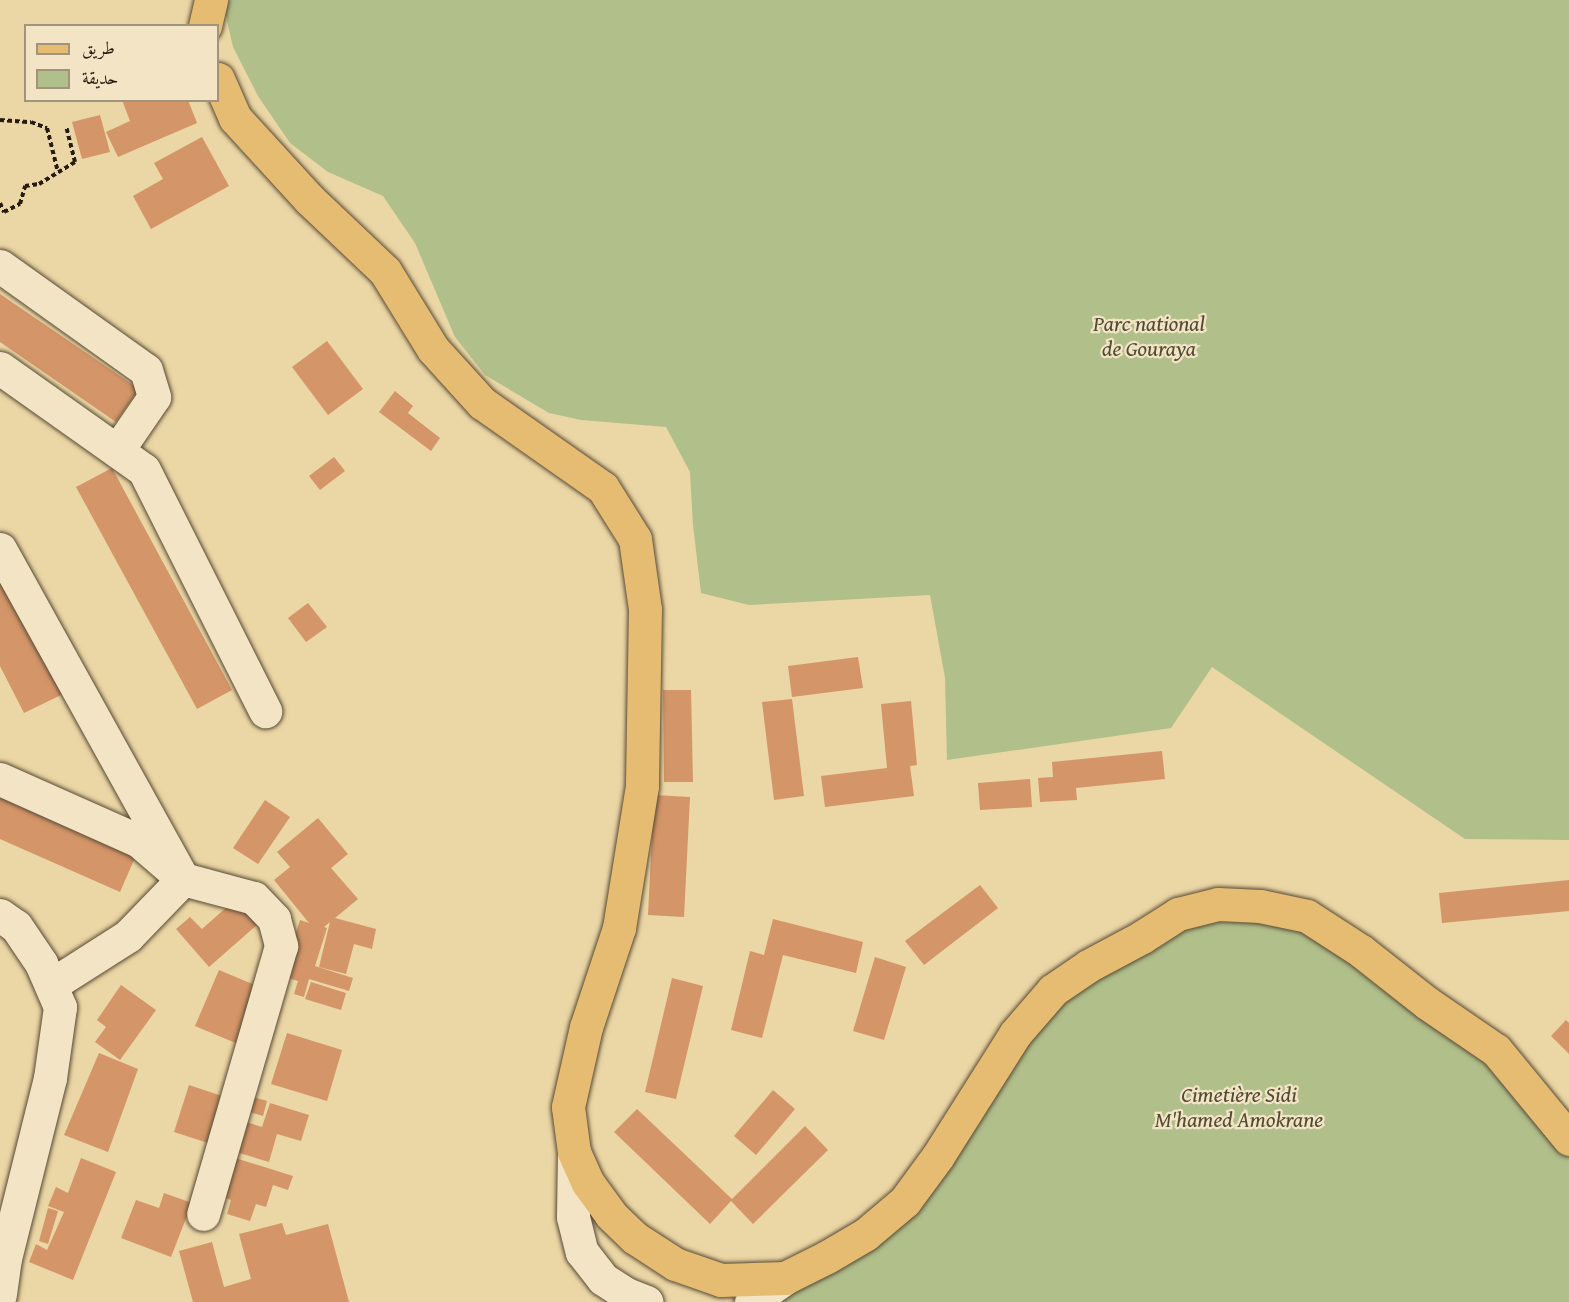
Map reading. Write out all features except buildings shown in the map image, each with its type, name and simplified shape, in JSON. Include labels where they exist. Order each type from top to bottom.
[{"type":"main road","points":[[205,24],[211,0]]},
{"type":"main road","points":[[219,81],[235,118],[309,199],[385,271],[433,349],[482,403],[603,488],[635,539],[645,609],[642,786],[619,928],[586,1027],[568,1107],[574,1152],[588,1184],[611,1215],[634,1238],[675,1264],[721,1280],[785,1278],[866,1234],[905,1201],[938,1156],[1015,1034],[1053,990],[1088,966],[1142,937],[1178,914],[1218,904],[1260,906],[1307,916],[1361,951],[1427,1003],[1496,1050],[1569,1139]]},
{"type":"street","points":[[0,266],[146,370],[154,397],[117,451]]},
{"type":"street","points":[[0,368],[144,470],[265,711]]},
{"type":"street","points":[[0,549],[183,879]]},
{"type":"street","points":[[0,779],[139,841],[183,879],[254,898],[273,919],[281,946],[203,1214]]},
{"type":"street","points":[[51,985],[128,936],[183,879]]},
{"type":"street","points":[[0,915],[16,926],[41,963],[60,1007],[50,1078],[5,1258],[0,1298]]},
{"type":"street","points":[[574,1152],[573,1217],[582,1252],[603,1279],[609,1294],[647,1302]]},
{"type":"street","points":[[751,1302],[785,1278]]},
{"type":"path","points":[[0,120],[31,122],[47,128],[58,172]]},
{"type":"path","points":[[0,203],[4,212],[20,204],[25,186],[39,184],[75,162],[66,127]]},
{"type":"green space","name":"Parc national de Gouraya","points":[[230,0],[1569,0],[1569,840],[1465,839],[1212,667],[1171,728],[947,760],[945,678],[930,595],[749,605],[701,593],[693,525],[690,472],[666,427],[581,420],[549,413],[485,375],[455,337],[415,243],[383,196],[328,172],[290,143],[258,96],[233,47],[225,12]]},
{"type":"green space","name":"Cimetière Sidi M'hamed Amokrane","points":[[1260,906],[1427,1003],[1569,1139],[1569,1302],[778,1302],[866,1234],[1015,1034],[1142,937]]}]
